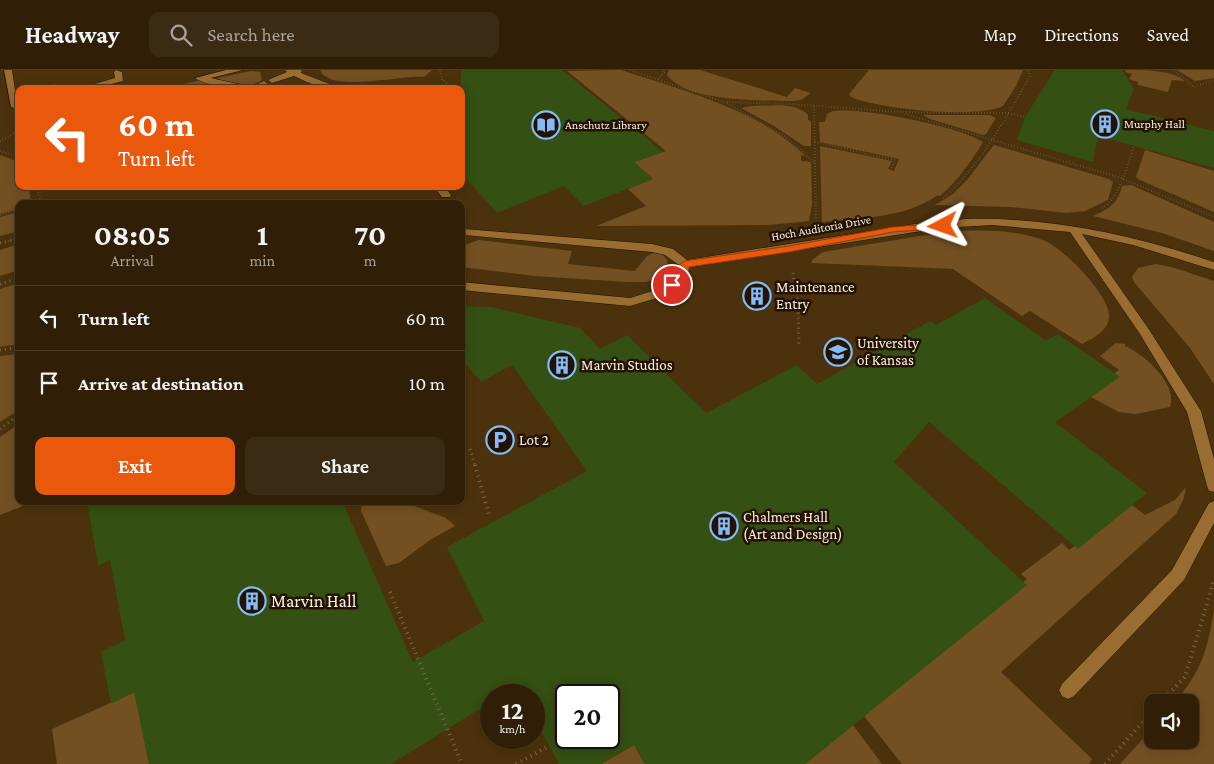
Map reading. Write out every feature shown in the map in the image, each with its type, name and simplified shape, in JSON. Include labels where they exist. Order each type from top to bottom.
[{"type":"street","points":[[230,85],[199,78],[239,70]]},
{"type":"street","points":[[262,85],[290,71],[305,70]]},
{"type":"street","points":[[12,71],[15,96]]},
{"type":"street","points":[[290,71],[324,85]]},
{"type":"street","points":[[86,85],[120,80],[118,72]]},
{"type":"street","points":[[442,190],[446,195]]},
{"type":"street","name":"Hoch Auditoria Drive","points":[[685,264],[789,249],[893,230],[984,222],[1073,229],[1138,243],[1214,266]]},
{"type":"street","points":[[1073,229],[1144,331],[1194,411],[1214,486]]},
{"type":"street","points":[[465,232],[652,248],[669,252],[685,264],[682,278],[663,292],[630,302],[465,286]]},
{"type":"street","points":[[1068,690],[1178,575],[1214,508]]},
{"type":"path","points":[[440,70],[442,79],[449,85]]},
{"type":"path","points":[[630,70],[724,102],[763,122],[798,145],[815,162]]},
{"type":"path","points":[[658,79],[664,70]]},
{"type":"path","points":[[951,191],[963,179],[1008,112],[1030,76],[1028,70]]},
{"type":"path","points":[[1174,70],[1194,87],[1214,80]]},
{"type":"path","points":[[724,102],[899,112],[1008,112],[1025,117]]},
{"type":"path","points":[[814,106],[816,226]]},
{"type":"path","points":[[899,112],[1121,178],[1214,217]]},
{"type":"path","points":[[0,141],[15,132]]},
{"type":"path","points":[[815,142],[895,160],[891,170]]},
{"type":"path","points":[[1098,210],[1110,205],[1134,146]]},
{"type":"path","points":[[0,151],[15,156]]},
{"type":"path","points":[[38,190],[39,200]]},
{"type":"path","points":[[38,193],[48,190]]},
{"type":"path","points":[[0,215],[15,211]]},
{"type":"path","points":[[0,243],[15,239]]},
{"type":"path","points":[[789,249],[798,305],[799,347]]},
{"type":"path","points":[[0,284],[15,279]]},
{"type":"path","points":[[0,350],[15,348]]},
{"type":"path","points":[[0,429],[15,418]]},
{"type":"path","points":[[470,449],[489,515]]},
{"type":"path","points":[[1169,694],[1185,677],[1214,580]]},
{"type":"path","points":[[390,592],[462,764]]},
{"type":"path","points":[[1105,764],[1144,721]]},
{"type":"path","points":[[516,764],[549,746]]},
{"type":"shaded area","name":"University of Kansas","points":[[0,70],[1214,70],[1214,764],[0,764]]},
{"type":"shaded area","points":[[320,70],[432,70],[424,77],[352,82],[338,81],[326,77]]},
{"type":"shaded area","points":[[621,70],[694,94],[742,113],[786,139],[805,156],[801,155],[801,161],[811,162],[812,204],[809,221],[769,225],[596,226],[646,206],[628,189],[653,179],[634,162],[666,151],[567,71]]},
{"type":"shaded area","points":[[669,70],[700,70],[787,97],[795,88],[811,93],[801,100],[794,101],[746,100],[708,95],[691,91],[677,84],[667,75]]},
{"type":"shaded area","points":[[869,70],[1023,70],[1016,86],[1003,106],[990,110],[951,112],[904,109],[851,97],[849,94]]},
{"type":"shaded area","points":[[1126,70],[1166,73],[1180,77],[1184,81],[1172,80],[1168,92],[1138,85],[1138,82],[1129,79],[1132,74],[1125,72]]},
{"type":"shaded area","points":[[1177,70],[1214,70],[1214,78],[1195,81]]},
{"type":"shaded area","points":[[251,71],[260,72],[262,80],[257,83],[239,85],[217,78]]},
{"type":"shaded area","points":[[201,80],[217,85],[179,85]]},
{"type":"shaded area","points":[[782,105],[803,111],[808,115],[808,120],[811,121],[811,146],[804,146],[774,126],[741,108]]},
{"type":"shaded area","points":[[833,111],[865,112],[909,119],[953,130],[983,142],[953,184],[940,196],[938,195],[925,203],[897,213],[822,222],[820,146],[892,161],[888,169],[894,171],[899,159],[820,142],[819,122],[825,122],[827,114]]},
{"type":"shaded area","points":[[923,115],[990,115],[996,118],[986,134],[983,135],[930,119]]},
{"type":"shaded area","points":[[994,145],[1109,179],[1113,182],[1108,200],[1085,211],[1067,213],[1011,207],[935,205],[953,194],[967,180]]},
{"type":"shaded area","points":[[1145,150],[1214,171],[1214,212],[1136,177]]},
{"type":"shaded area","points":[[0,155],[15,161],[15,190],[29,190],[31,200],[15,200],[15,210],[0,214]]},
{"type":"shaded area","points":[[1131,185],[1214,222],[1214,251],[1162,233],[1093,216],[1104,211],[1115,202],[1122,186]]},
{"type":"shaded area","points":[[15,213],[15,232],[0,236],[0,217]]},
{"type":"shaded area","points":[[950,231],[1010,232],[1045,241],[1074,263],[1095,287],[1108,309],[1108,323],[1099,334],[1082,344],[1030,311],[1022,316],[953,269],[812,263],[812,260],[823,252]]},
{"type":"shaded area","points":[[479,240],[572,251],[568,264],[635,271],[647,256],[656,252],[665,258],[668,263],[668,269],[659,278],[646,282],[627,282],[534,276],[465,267],[465,246]]},
{"type":"shaded area","points":[[15,245],[15,271],[0,276],[0,250]]},
{"type":"shaded area","points":[[1156,264],[1175,268],[1214,281],[1214,384],[1190,348],[1134,282],[1132,277],[1138,268]]},
{"type":"shaded area","points":[[15,284],[15,345],[0,347],[0,289]]},
{"type":"shaded area","points":[[1116,343],[1125,344],[1125,346],[1141,356],[1158,371],[1169,389],[1170,407],[1136,414],[1119,412],[1085,394],[1119,370],[1100,356]]},
{"type":"shaded area","points":[[15,354],[15,413],[0,422],[0,356]]},
{"type":"shaded area","points":[[15,427],[15,505],[26,505],[0,515],[0,437]]},
{"type":"shaded area","points":[[1186,487],[1184,498],[1176,514],[1001,672],[1092,759],[1089,764],[902,764],[864,716],[1027,579],[1021,574],[1062,543],[1069,550],[1132,505],[1145,515],[1175,500]]},
{"type":"shaded area","points":[[362,505],[412,505],[446,518],[455,526],[430,540],[399,563],[386,566],[361,511]]},
{"type":"shaded area","points":[[1214,610],[1214,764],[1120,764],[1144,738],[1144,749],[1199,749],[1199,694],[1182,694],[1197,670],[1209,637]]},
{"type":"shaded area","points":[[135,692],[149,764],[57,764],[52,729]]},
{"type":"shaded area","points":[[853,725],[882,764],[805,764]]},
{"type":"shaded area","points":[[634,745],[645,764],[601,764]]},
{"type":"building","name":"Anschutz Library","points":[[461,70],[562,70],[663,152],[634,162],[653,179],[584,206],[564,186],[497,213],[465,177],[465,85],[461,85]]},
{"type":"building","name":"Murphy Hall","points":[[1055,70],[1122,70],[1134,89],[1126,109],[1214,131],[1214,168],[1098,136],[1093,162],[1017,140],[1025,117]]},
{"type":"building","name":"Chalmers Hall (Art and Design)","points":[[985,298],[1046,341],[1058,334],[1120,377],[1055,422],[1147,493],[1078,549],[929,422],[894,462],[1027,585],[805,764],[645,764],[634,745],[601,764],[559,764],[545,738],[545,684],[480,684],[480,709],[391,764],[149,764],[134,692],[111,704],[101,652],[125,640],[110,560],[98,566],[88,505],[344,505],[413,662],[484,621],[447,547],[587,471],[512,365],[481,382],[465,363],[465,306],[491,307],[580,328],[600,349],[627,335],[706,413],[797,365],[817,384],[930,321],[936,325]]},
{"type":"place","name":"Murphy Hall","points":[[1105,124]]},
{"type":"place","name":"Anschutz Library","points":[[546,125]]},
{"type":"place","name":"Maintenance Entry","points":[[757,296]]},
{"type":"place","name":"University of Kansas","points":[[838,352]]},
{"type":"place","name":"Marvin Studios","points":[[562,365]]},
{"type":"place","name":"Lot 2","points":[[500,440]]},
{"type":"place","name":"Chalmers Hall (Art and Design)","points":[[724,526]]},
{"type":"place","name":"Marvin Hall","points":[[252,601]]},
{"type":"route","points":[[672,285],[682,278],[685,264],[789,249],[893,230],[943,226]]}]
